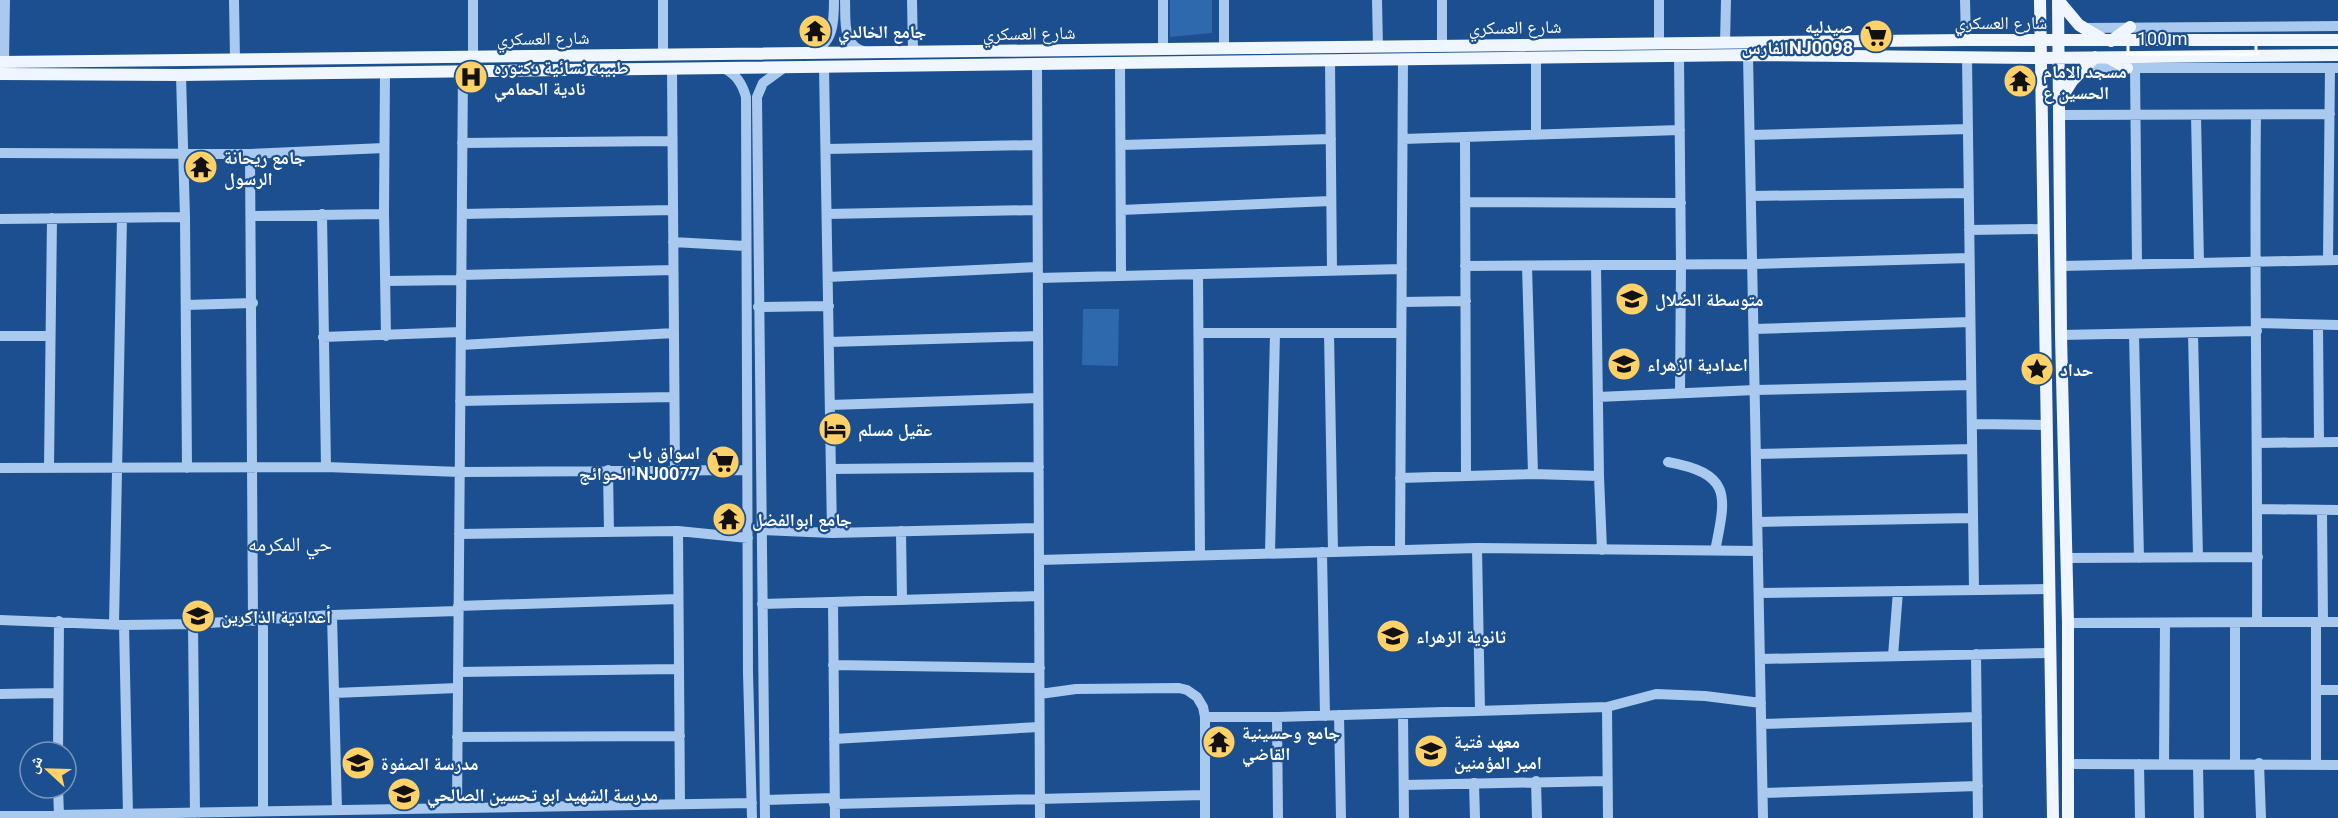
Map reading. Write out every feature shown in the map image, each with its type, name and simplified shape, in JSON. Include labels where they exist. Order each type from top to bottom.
[{"type":"main road","points":[[2040,0],[2053,818]]},
{"type":"main road","points":[[2058,0],[2083,28],[2109,41],[2130,27]]},
{"type":"main road","points":[[2058,0],[2061,349],[2068,623],[2068,818]]},
{"type":"main road","name":"شارع العسكري","points":[[1,66],[181,75],[385,73],[1495,58],[1517,52],[1659,44],[1966,40],[2338,40]]},
{"type":"main road","name":"شارع العسكري","points":[[1,66],[235,59],[1495,45],[1536,58],[1748,55],[2040,58],[2338,55]]},
{"type":"main road","points":[[1495,45],[1497,53],[1495,58]]},
{"type":"main road","points":[[964,65],[970,60],[966,51]]},
{"type":"main road","points":[[992,65],[988,56],[993,51]]},
{"type":"main road","points":[[549,70],[556,65],[555,58],[552,56]]},
{"type":"main road","points":[[580,70],[577,68],[576,60],[582,56]]},
{"type":"main road","points":[[2059,109],[2072,81],[2095,57]]},
{"type":"main road","points":[[2108,57],[2131,68]]},
{"type":"main road","points":[[2045,352],[2054,357],[2061,349]]},
{"type":"main road","points":[[2045,375],[2050,367],[2056,367],[2062,371]]},
{"type":"street","points":[[1,66],[5,0]]},
{"type":"street","points":[[234,0],[235,59]]},
{"type":"street","points":[[473,0],[473,57]]},
{"type":"street","points":[[663,0],[663,53]]},
{"type":"street","points":[[834,0],[840,23],[852,45],[859,51],[869,52]]},
{"type":"street","points":[[806,54],[818,50],[840,23],[845,0]]},
{"type":"street","points":[[912,0],[913,52]]},
{"type":"street","points":[[1163,0],[1163,49]]},
{"type":"street","points":[[1224,0],[1224,48]]},
{"type":"street","points":[[1377,0],[1378,47]]},
{"type":"street","points":[[1442,0],[1442,46]]},
{"type":"street","points":[[1659,0],[1659,44]]},
{"type":"street","points":[[1725,43],[1726,0]]},
{"type":"street","points":[[1965,0],[1966,40]]},
{"type":"street","points":[[2083,28],[2338,26]]},
{"type":"street","points":[[1748,55],[1754,264],[1763,818]]},
{"type":"street","points":[[1679,56],[1680,393]]},
{"type":"street","points":[[1967,57],[1974,590]]},
{"type":"street","points":[[1536,58],[1536,135]]},
{"type":"street","points":[[1400,550],[1403,60]]},
{"type":"street","points":[[1330,61],[1332,271]]},
{"type":"street","points":[[1120,63],[1121,275]]},
{"type":"street","points":[[1037,64],[1040,818]]},
{"type":"street","points":[[825,67],[832,533]]},
{"type":"street","points":[[723,68],[732,72],[739,80],[746,97],[748,673],[752,818]]},
{"type":"street","points":[[765,818],[757,97],[763,82],[784,68]]},
{"type":"street","points":[[2061,266],[2137,263],[2255,264],[2333,260],[2330,114],[2334,68],[2083,68]]},
{"type":"street","points":[[2131,68],[2135,115],[2137,263]]},
{"type":"street","points":[[672,69],[675,470]]},
{"type":"street","points":[[457,808],[463,72]]},
{"type":"street","points":[[385,73],[386,336]]},
{"type":"street","points":[[181,75],[185,217],[187,468]]},
{"type":"street","points":[[2059,109],[2135,115],[2330,114]]},
{"type":"street","points":[[2196,115],[2199,263]]},
{"type":"street","points":[[2256,115],[2257,622]]},
{"type":"street","points":[[1750,135],[1968,129]]},
{"type":"street","points":[[1403,139],[1680,130]]},
{"type":"street","points":[[1465,137],[1466,476]]},
{"type":"street","points":[[1121,145],[1331,139]]},
{"type":"street","points":[[462,143],[672,141]]},
{"type":"street","points":[[826,149],[1037,145]]},
{"type":"street","points":[[0,153],[250,154],[384,148]]},
{"type":"street","points":[[250,154],[251,467],[263,811]]},
{"type":"street","points":[[1751,196],[1968,193]]},
{"type":"street","points":[[1121,210],[1331,201]]},
{"type":"street","points":[[1465,202],[1681,203]]},
{"type":"street","points":[[462,214],[673,210]]},
{"type":"street","points":[[827,214],[1037,210]]},
{"type":"street","points":[[251,216],[381,214],[384,212]]},
{"type":"street","points":[[322,214],[326,467]]},
{"type":"street","points":[[0,219],[185,217]]},
{"type":"street","points":[[49,468],[52,218]]},
{"type":"street","points":[[122,218],[116,468],[119,625],[128,814]]},
{"type":"street","points":[[1969,230],[2043,229]]},
{"type":"street","points":[[673,242],[745,246]]},
{"type":"street","points":[[1466,266],[1754,264],[1969,258]]},
{"type":"street","points":[[1596,265],[1602,550]]},
{"type":"street","points":[[1527,266],[1533,474]]},
{"type":"street","points":[[828,277],[1038,272],[1121,275],[1198,274],[1402,269]]},
{"type":"street","points":[[385,281],[673,270]]},
{"type":"street","points":[[1198,274],[1200,555]]},
{"type":"street","points":[[1402,302],[1466,301]]},
{"type":"street","points":[[186,305],[252,303]]},
{"type":"street","points":[[758,307],[828,306]]},
{"type":"street","points":[[1754,329],[1970,322]]},
{"type":"street","points":[[2318,325],[2319,442]]},
{"type":"street","points":[[2061,334],[2193,333],[2257,327],[2338,325]]},
{"type":"street","points":[[323,337],[461,332]]},
{"type":"street","points":[[461,345],[674,333]]},
{"type":"street","points":[[1198,333],[1401,333]]},
{"type":"street","points":[[1270,553],[1275,333]]},
{"type":"street","points":[[1325,716],[1329,333]]},
{"type":"street","points":[[2193,333],[2198,558]]},
{"type":"street","points":[[2134,334],[2139,558]]},
{"type":"street","points":[[0,336],[50,336]]},
{"type":"street","points":[[829,342],[1038,336]]},
{"type":"street","points":[[1598,397],[1755,390],[1971,386]]},
{"type":"street","points":[[460,401],[674,397]]},
{"type":"street","points":[[830,405],[1038,398]]},
{"type":"street","points":[[1972,424],[2046,424]]},
{"type":"street","points":[[2257,442],[2338,442]]},
{"type":"street","points":[[1756,454],[1972,449]]},
{"type":"street","points":[[1668,462],[1690,466],[1706,473],[1715,481],[1723,496],[1723,511],[1715,551]]},
{"type":"street","points":[[0,468],[326,467],[460,472],[747,470]]},
{"type":"street","points":[[831,469],[1039,467]]},
{"type":"street","points":[[608,470],[609,532]]},
{"type":"street","points":[[1400,478],[1533,474],[1599,476]]},
{"type":"street","points":[[2257,509],[2338,510]]},
{"type":"street","points":[[2316,765],[2322,510]]},
{"type":"street","points":[[1757,522],[1973,518]]},
{"type":"street","points":[[761,530],[832,533],[1039,528]]},
{"type":"street","points":[[459,534],[678,531],[748,538]]},
{"type":"street","points":[[678,531],[680,804]]},
{"type":"street","points":[[902,531],[902,600]]},
{"type":"street","points":[[1039,560],[1477,548],[1758,551]]},
{"type":"street","points":[[1477,548],[1480,711]]},
{"type":"street","points":[[2067,558],[2258,557]]},
{"type":"street","points":[[1759,592],[2049,589]]},
{"type":"street","points":[[1893,656],[1898,591]]},
{"type":"street","points":[[762,604],[1039,596]]},
{"type":"street","points":[[0,620],[119,625],[193,624],[332,615],[678,599]]},
{"type":"street","points":[[833,602],[835,818]]},
{"type":"street","points":[[332,615],[337,810]]},
{"type":"street","points":[[58,740],[59,621]]},
{"type":"street","points":[[2068,623],[2338,622]]},
{"type":"street","points":[[2235,623],[2235,764]]},
{"type":"street","points":[[192,814],[193,624]]},
{"type":"street","points":[[2164,624],[2164,764]]},
{"type":"street","points":[[1760,659],[2050,652]]},
{"type":"street","points":[[1976,654],[1978,818]]},
{"type":"street","points":[[833,666],[1040,668]]},
{"type":"street","points":[[458,672],[679,669]]},
{"type":"street","points":[[748,673],[757,678],[763,675]]},
{"type":"street","points":[[334,693],[458,688]]},
{"type":"street","points":[[1040,694],[1076,688],[1179,688],[1188,690],[1197,697],[1203,707],[1205,717],[1205,818]]},
{"type":"street","points":[[2316,690],[2338,690]]},
{"type":"street","points":[[0,694],[57,693]]},
{"type":"street","points":[[1205,717],[1339,716],[1607,707],[1656,694],[1705,696],[1761,704]]},
{"type":"street","points":[[749,704],[754,699],[763,704]]},
{"type":"street","points":[[1607,707],[1608,818]]},
{"type":"street","points":[[1403,714],[1404,818]]},
{"type":"street","points":[[1339,716],[1341,818]]},
{"type":"street","points":[[1277,717],[1278,818]]},
{"type":"street","points":[[1761,724],[1977,717]]},
{"type":"street","points":[[834,739],[1039,727]]},
{"type":"street","points":[[457,737],[680,736]]},
{"type":"street","points":[[2259,763],[2261,818]]},
{"type":"street","points":[[2068,764],[2338,765]]},
{"type":"street","points":[[2139,764],[2140,818]]},
{"type":"street","points":[[2198,765],[2199,818]]},
{"type":"street","points":[[1404,785],[1607,781]]},
{"type":"street","points":[[1536,782],[1537,818]]},
{"type":"street","points":[[1474,783],[1474,818]]},
{"type":"street","points":[[1763,793],[1978,786]]},
{"type":"street","points":[[765,800],[1205,795]]},
{"type":"street","points":[[58,800],[59,815]]},
{"type":"street","points":[[0,816],[251,815],[263,811],[457,808],[539,812],[680,804],[752,803]]},
{"type":"shaded area","points":[[1170,0],[1212,0],[1212,33],[1170,37]]},
{"type":"shaded area","points":[[1083,309],[1119,309],[1118,366],[1082,365]]},
{"type":"place","name":"جامع الخالدي","points":[[815,31]]},
{"type":"place","name":"صيدليه الفارسNJ0098","points":[[1876,36]]},
{"type":"place","name":"طبيبه نسائية دكتوره نادية الحمامي","points":[[471,77]]},
{"type":"place","name":"مسجد الامام الحسين ع","points":[[2020,81]]},
{"type":"place","name":"جامع ريحانة الرسول","points":[[201,167]]},
{"type":"place","name":"متوسطة الضلال","points":[[1632,299]]},
{"type":"place","name":"اعدادية الزهراء","points":[[1624,364]]},
{"type":"place","name":"حداد","points":[[2037,369]]},
{"type":"place","name":"عقيل مسلم","points":[[835,429]]},
{"type":"place","name":"اسواق باب الحوائج NJ0077","points":[[723,462]]},
{"type":"place","name":"جامع ابوالفضل","points":[[729,519]]},
{"type":"place","name":"أعدادية الذاكرين","points":[[198,616]]},
{"type":"place","name":"ثانوية الزهراء","points":[[1393,636]]},
{"type":"place","name":"جامع وحسينية القاضي","points":[[1219,742]]},
{"type":"place","name":"معهد فتية امير المؤمنين","points":[[1431,751]]},
{"type":"place","name":"مدرسة الصفوة","points":[[358,763]]},
{"type":"place","name":"مدرسة الشهيد ابو تحسين الصالحي","points":[[404,794]]},
{"type":"district","name":"حي المكرمه","points":[[290,544]]}]
